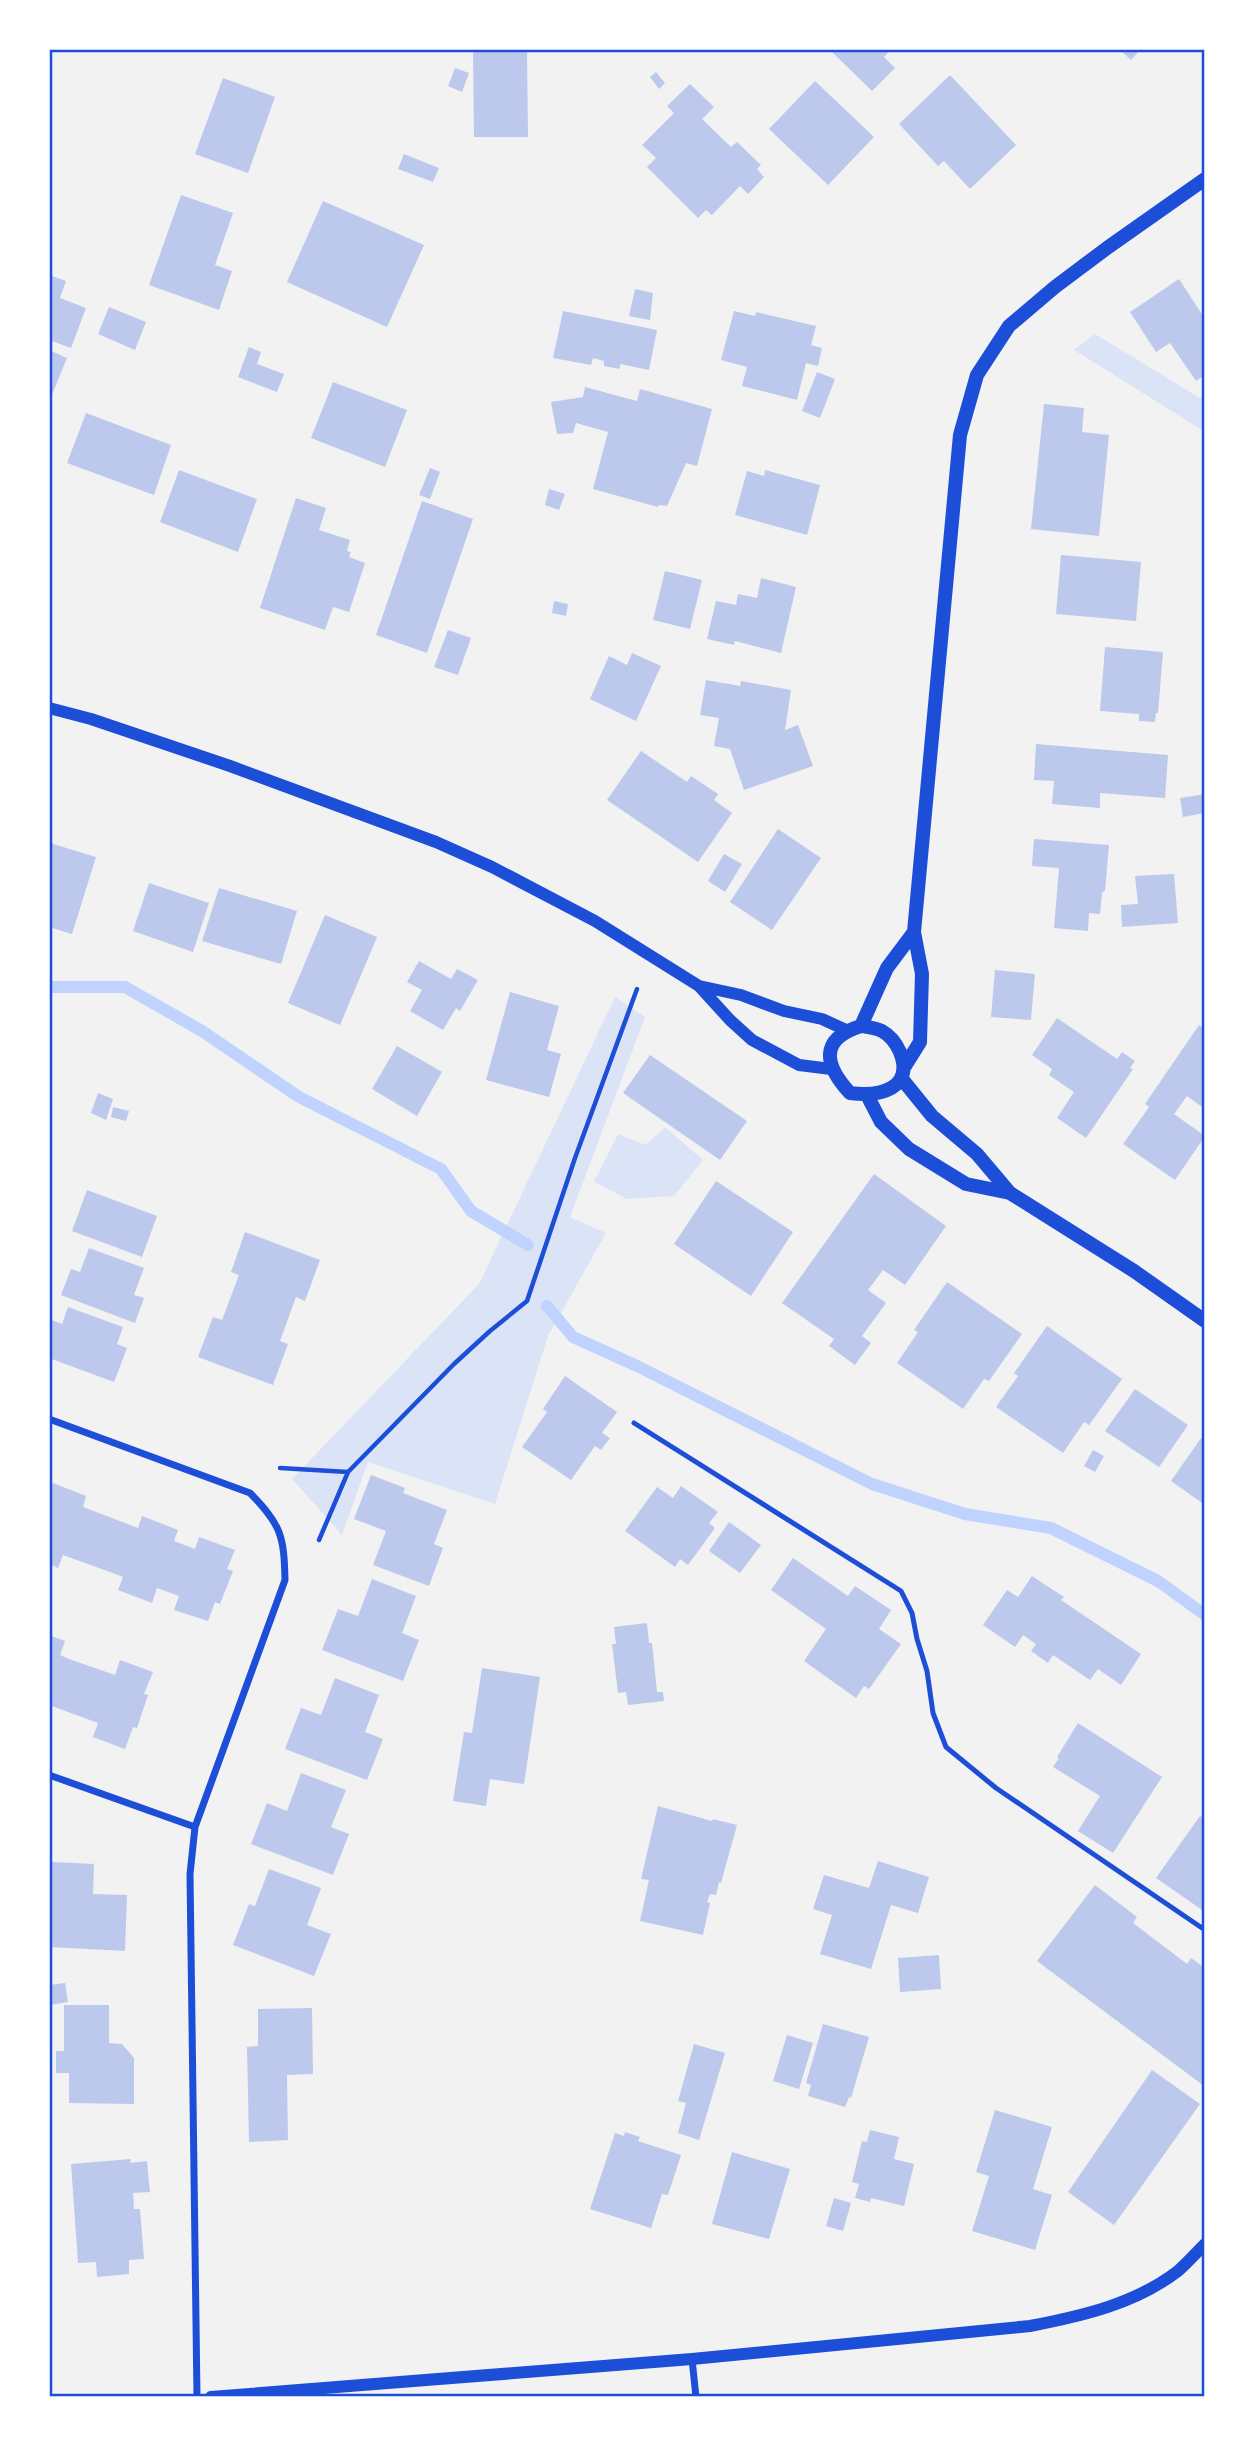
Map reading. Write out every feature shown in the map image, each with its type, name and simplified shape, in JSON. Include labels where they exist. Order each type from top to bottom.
[{"type":"main road","points":[[1205,179],[1107,248],[1018,318],[990,352],[977,375],[960,435],[914,932],[922,974],[920,1042],[903,1072],[894,1087],[879,1094],[850,1093],[831,1069],[830,1057],[833,1043],[846,1030],[861,1026],[881,1030],[892,1038],[899,1049],[903,1072],[932,1116],[977,1154],[1010,1193],[1134,1271],[1205,1321]]},
{"type":"main road","points":[[861,1026],[887,968],[914,932]]},
{"type":"main road","points":[[867,1095],[881,1122],[909,1149],[967,1184],[1010,1193]]},
{"type":"street","points":[[49,708],[91,719],[218,762],[436,842],[492,867],[595,920],[699,986],[752,1040],[799,1065],[831,1069]]},
{"type":"street","points":[[699,986],[741,995],[784,1012],[822,1019],[846,1030]]},
{"type":"street","points":[[49,1419],[250,1493],[271,1515],[284,1544],[285,1580],[195,1827],[190,1874],[197,2397]]},
{"type":"street","points":[[49,1775],[195,1827]]},
{"type":"street","points":[[211,2397],[692,2359],[1030,2326],[1086,2316],[1135,2296],[1178,2271],[1205,2244]]},
{"type":"street","points":[[692,2359],[696,2397]]},
{"type":"lane","points":[[634,1423],[901,1591],[912,1613],[927,1671],[933,1713],[946,1747],[996,1788],[1205,1930]]},
{"type":"path","points":[[319,1540],[348,1472],[454,1364],[527,1301],[575,1158],[638,989]]},
{"type":"path","points":[[280,1468],[348,1472]]},
{"type":"shaded area","points":[[1095,334],[1205,401],[1205,432],[1074,350]]},
{"type":"shaded area","points":[[615,997],[645,1017],[570,1217],[606,1233],[548,1336],[495,1504],[368,1462],[342,1535],[292,1479],[479,1284]]},
{"type":"shaded area","points":[[665,1127],[703,1160],[674,1196],[627,1199],[594,1182],[618,1134],[646,1145]]},
{"type":"building","points":[[473,49],[527,49],[528,137],[474,137]]},
{"type":"building","points":[[829,49],[891,49],[884,57],[895,68],[872,91]]},
{"type":"building","points":[[1119,49],[1141,49],[1131,60]]},
{"type":"building","points":[[455,68],[469,73],[462,92],[448,86]]},
{"type":"building","points":[[656,72],[665,83],[659,89],[650,77]]},
{"type":"building","points":[[950,75],[1016,145],[970,189],[944,161],[938,166],[899,124]]},
{"type":"building","points":[[223,78],[275,97],[248,173],[195,154]]},
{"type":"building","points":[[815,81],[874,137],[828,185],[769,129]]},
{"type":"building","points":[[690,84],[714,107],[702,119],[731,147],[737,142],[761,165],[757,169],[764,177],[748,194],[740,186],[712,215],[706,210],[698,218],[647,167],[656,158],[642,145],[674,113],[667,106]]},
{"type":"building","points":[[404,154],[439,168],[433,182],[398,169]]},
{"type":"building","points":[[181,195],[233,213],[215,265],[232,271],[219,310],[149,285]]},
{"type":"building","points":[[323,201],[424,245],[387,327],[287,282]]},
{"type":"building","points":[[49,275],[66,281],[60,298],[86,308],[71,348],[49,340]]},
{"type":"building","points":[[1179,279],[1205,319],[1205,375],[1196,381],[1170,343],[1156,352],[1130,312]]},
{"type":"building","points":[[635,289],[653,293],[650,320],[629,316]]},
{"type":"building","points":[[109,307],[146,322],[135,350],[98,334]]},
{"type":"building","points":[[563,311],[657,330],[649,370],[620,364],[620,369],[604,366],[604,361],[593,358],[591,365],[553,358]]},
{"type":"building","points":[[734,311],[755,316],[756,312],[816,326],[811,345],[822,348],[818,366],[806,363],[797,400],[742,386],[747,367],[721,360]]},
{"type":"building","points":[[249,347],[261,352],[257,364],[284,374],[277,392],[238,377]]},
{"type":"building","points":[[49,350],[67,358],[51,397],[49,396]]},
{"type":"building","points":[[817,372],[835,379],[820,418],[802,411]]},
{"type":"building","points":[[333,382],[407,410],[385,467],[311,438]]},
{"type":"building","points":[[585,387],[637,401],[640,389],[712,409],[697,466],[686,463],[667,506],[658,507],[593,489],[608,432],[576,423],[573,433],[557,434],[551,402],[583,397]]},
{"type":"building","points":[[1044,404],[1084,408],[1082,432],[1109,435],[1099,536],[1031,529]]},
{"type":"building","points":[[86,413],[171,445],[154,495],[67,463]]},
{"type":"building","points":[[430,468],[440,472],[430,499],[419,495]]},
{"type":"building","points":[[179,470],[257,499],[238,552],[160,522]]},
{"type":"building","points":[[765,470],[820,485],[807,535],[735,515],[747,471],[764,476]]},
{"type":"building","points":[[549,489],[565,494],[559,510],[545,505]]},
{"type":"building","points":[[296,498],[326,508],[319,530],[350,540],[347,551],[351,552],[349,557],[365,563],[349,612],[333,607],[325,630],[260,608]]},
{"type":"building","points":[[422,501],[473,519],[427,653],[376,635]]},
{"type":"building","points":[[1061,555],[1141,562],[1136,621],[1056,614]]},
{"type":"building","points":[[665,571],[702,580],[690,629],[653,620]]},
{"type":"building","points":[[761,578],[796,587],[781,653],[735,641],[734,645],[707,639],[716,601],[736,605],[738,594],[757,598]]},
{"type":"building","points":[[554,601],[568,604],[566,616],[552,613]]},
{"type":"building","points":[[448,630],[471,638],[458,675],[434,667]]},
{"type":"building","points":[[1105,647],[1163,652],[1155,722],[1139,721],[1139,714],[1100,711]]},
{"type":"building","points":[[632,653],[661,666],[636,721],[590,699],[609,656],[627,665]]},
{"type":"building","points":[[706,680],[740,686],[741,681],[791,690],[785,730],[798,725],[813,766],[744,790],[730,749],[714,746],[719,718],[700,715]]},
{"type":"building","points":[[1036,744],[1168,755],[1165,798],[1100,793],[1100,808],[1052,804],[1054,781],[1034,780]]},
{"type":"building","points":[[641,751],[687,782],[691,776],[718,794],[714,800],[732,813],[698,862],[607,800]]},
{"type":"building","points":[[1205,794],[1205,813],[1183,817],[1180,798]]},
{"type":"building","points":[[778,829],[821,858],[772,930],[730,902]]},
{"type":"building","points":[[1034,839],[1109,845],[1100,914],[1089,913],[1088,931],[1054,928],[1059,868],[1032,866]]},
{"type":"building","points":[[50,843],[96,857],[72,934],[49,927]]},
{"type":"building","points":[[724,854],[742,864],[725,892],[708,881]]},
{"type":"building","points":[[1174,874],[1178,923],[1122,927],[1121,905],[1138,904],[1135,876]]},
{"type":"building","points":[[149,883],[209,903],[193,952],[133,931]]},
{"type":"building","points":[[219,888],[297,911],[281,964],[202,941]]},
{"type":"building","points":[[325,915],[377,937],[340,1025],[288,1003]]},
{"type":"building","points":[[419,961],[451,979],[457,969],[478,980],[460,1011],[456,1008],[443,1030],[410,1011],[422,990],[407,982]]},
{"type":"building","points":[[995,970],[1035,974],[1031,1020],[991,1017]]},
{"type":"building","points":[[510,992],[559,1006],[547,1050],[561,1054],[549,1097],[486,1080]]},
{"type":"building","points":[[1057,1018],[1117,1059],[1122,1052],[1135,1061],[1130,1068],[1133,1069],[1086,1138],[1057,1118],[1074,1092],[1049,1075],[1052,1069],[1032,1055]]},
{"type":"building","points":[[1199,1025],[1205,1029],[1205,1109],[1187,1096],[1174,1114],[1205,1136],[1175,1180],[1123,1144],[1149,1107],[1145,1104]]},
{"type":"building","points":[[397,1046],[442,1072],[417,1116],[372,1089]]},
{"type":"building","points":[[650,1055],[747,1121],[720,1160],[623,1093]]},
{"type":"building","points":[[98,1093],[113,1099],[106,1120],[91,1113]]},
{"type":"building","points":[[113,1107],[129,1111],[126,1121],[111,1117]]},
{"type":"building","points":[[874,1174],[946,1226],[905,1285],[883,1270],[868,1290],[886,1303],[862,1336],[871,1343],[855,1365],[829,1346],[834,1339],[782,1303]]},
{"type":"building","points":[[716,1181],[793,1232],[751,1296],[674,1244]]},
{"type":"building","points":[[87,1190],[157,1216],[142,1257],[72,1231]]},
{"type":"building","points":[[245,1232],[320,1260],[305,1301],[296,1297],[280,1341],[288,1344],[273,1385],[198,1357],[213,1317],[222,1320],[239,1275],[231,1272]]},
{"type":"building","points":[[89,1248],[144,1268],[134,1295],[144,1298],[135,1323],[61,1295],[71,1269],[80,1272]]},
{"type":"building","points":[[947,1282],[1022,1334],[989,1381],[984,1379],[963,1409],[897,1363],[918,1332],[914,1330]]},
{"type":"building","points":[[68,1307],[123,1327],[117,1344],[127,1348],[114,1382],[49,1358],[49,1319],[62,1324]]},
{"type":"building","points":[[1047,1326],[1122,1379],[1089,1425],[1084,1422],[1063,1453],[996,1407],[1018,1376],[1014,1373]]},
{"type":"building","points":[[565,1376],[617,1412],[602,1433],[610,1438],[601,1450],[595,1446],[571,1480],[522,1447],[547,1412],[543,1409]]},
{"type":"building","points":[[1135,1389],[1188,1425],[1159,1467],[1105,1431]]},
{"type":"building","points":[[1201,1438],[1205,1441],[1205,1505],[1171,1481]]},
{"type":"building","points":[[1093,1450],[1104,1456],[1095,1472],[1084,1466]]},
{"type":"building","points":[[371,1475],[405,1488],[403,1493],[447,1510],[434,1544],[443,1548],[429,1586],[373,1565],[386,1531],[354,1519]]},
{"type":"building","points":[[53,1483],[86,1496],[83,1507],[138,1528],[142,1516],[178,1530],[174,1541],[195,1549],[199,1537],[235,1550],[227,1569],[233,1571],[220,1604],[215,1602],[208,1621],[174,1610],[179,1596],[157,1588],[152,1603],[118,1590],[123,1577],[110,1572],[63,1555],[58,1568],[49,1564],[49,1494]]},
{"type":"building","points":[[681,1486],[718,1512],[709,1523],[715,1528],[688,1565],[680,1559],[675,1567],[625,1531],[657,1487],[673,1498]]},
{"type":"building","points":[[729,1522],[761,1545],[740,1573],[709,1551]]},
{"type":"building","points":[[793,1558],[848,1596],[855,1586],[891,1610],[879,1629],[901,1644],[869,1689],[864,1686],[856,1698],[804,1661],[826,1629],[771,1590]]},
{"type":"building","points":[[1032,1576],[1064,1597],[1061,1600],[1141,1654],[1121,1685],[1098,1669],[1090,1680],[1053,1655],[1048,1663],[1031,1651],[1036,1644],[1023,1635],[1015,1647],[983,1625],[1007,1590],[1018,1597]]},
{"type":"building","points":[[372,1579],[416,1596],[402,1633],[419,1640],[403,1681],[322,1650],[338,1609],[358,1616]]},
{"type":"building","points":[[647,1623],[657,1692],[663,1692],[664,1701],[628,1705],[626,1692],[618,1693],[612,1644],[616,1644],[614,1627]]},
{"type":"building","points":[[49,1635],[65,1641],[60,1655],[69,1659],[115,1675],[120,1660],[153,1672],[144,1694],[148,1695],[137,1728],[133,1727],[125,1749],[93,1737],[98,1723],[49,1705]]},
{"type":"building","points":[[482,1668],[540,1677],[524,1784],[490,1779],[486,1806],[453,1801],[464,1732],[472,1733]]},
{"type":"building","points":[[335,1678],[379,1695],[365,1732],[383,1739],[367,1780],[285,1749],[301,1708],[321,1715]]},
{"type":"building","points":[[1078,1723],[1162,1777],[1113,1853],[1078,1831],[1100,1796],[1053,1767]]},
{"type":"building","points":[[301,1773],[346,1790],[331,1827],[349,1834],[333,1875],[251,1844],[267,1803],[287,1811]]},
{"type":"building","points":[[658,1806],[737,1825],[721,1883],[719,1882],[716,1895],[710,1894],[707,1902],[710,1903],[703,1935],[640,1921],[649,1880],[641,1879]]},
{"type":"building","points":[[1200,1816],[1205,1819],[1205,1912],[1156,1878]]},
{"type":"building","points":[[878,1861],[929,1877],[918,1913],[891,1905],[871,1969],[820,1954],[832,1915],[813,1909],[824,1875],[869,1888]]},
{"type":"building","points":[[52,1862],[94,1864],[93,1894],[127,1895],[125,1951],[49,1947]]},
{"type":"building","points":[[269,1869],[321,1888],[307,1925],[331,1934],[314,1976],[233,1945],[249,1904],[255,1906]]},
{"type":"building","points":[[1095,1885],[1137,1917],[1133,1923],[1187,1964],[1191,1958],[1205,1968],[1204,2086],[1037,1961]]},
{"type":"building","points":[[939,1955],[941,1989],[900,1992],[898,1958]]},
{"type":"building","points":[[65,1983],[68,2002],[50,2005],[49,1985]]},
{"type":"building","points":[[64,2005],[109,2005],[109,2043],[122,2044],[134,2058],[134,2104],[69,2103],[69,2073],[56,2073],[56,2051],[64,2051]]},
{"type":"building","points":[[312,2008],[313,2074],[287,2075],[288,2140],[249,2142],[247,2047],[258,2046],[258,2009]]},
{"type":"building","points":[[823,2024],[869,2037],[851,2098],[849,2097],[845,2107],[808,2096],[811,2085],[806,2083]]},
{"type":"building","points":[[787,2035],[813,2043],[799,2089],[773,2081]]},
{"type":"building","points":[[694,2044],[725,2053],[699,2140],[678,2133],[686,2103],[678,2101]]},
{"type":"building","points":[[1152,2070],[1200,2104],[1114,2225],[1068,2192]]},
{"type":"building","points":[[995,2110],[1052,2127],[1033,2189],[1052,2195],[1035,2250],[972,2231],[989,2176],[976,2172]]},
{"type":"building","points":[[870,2130],[899,2137],[894,2159],[914,2164],[904,2206],[871,2198],[870,2202],[855,2198],[859,2184],[852,2182],[862,2141],[867,2142]]},
{"type":"building","points":[[625,2132],[640,2137],[638,2141],[681,2155],[668,2195],[662,2194],[651,2228],[590,2209],[615,2133],[624,2136]]},
{"type":"building","points":[[732,2152],[790,2169],[769,2239],[712,2224]]},
{"type":"building","points":[[131,2159],[130,2163],[147,2161],[150,2192],[133,2193],[134,2209],[140,2209],[144,2259],[129,2260],[129,2274],[97,2277],[96,2262],[78,2263],[71,2164]]},
{"type":"building","points":[[834,2198],[851,2203],[843,2231],[826,2226]]},
{"type":"waterway","points":[[49,987],[125,987],[202,1031],[299,1097],[441,1169],[471,1211],[528,1245]]},
{"type":"waterway","points":[[547,1306],[573,1337],[637,1366],[872,1484],[965,1514],[1051,1528],[1158,1581],[1205,1615]]}]
